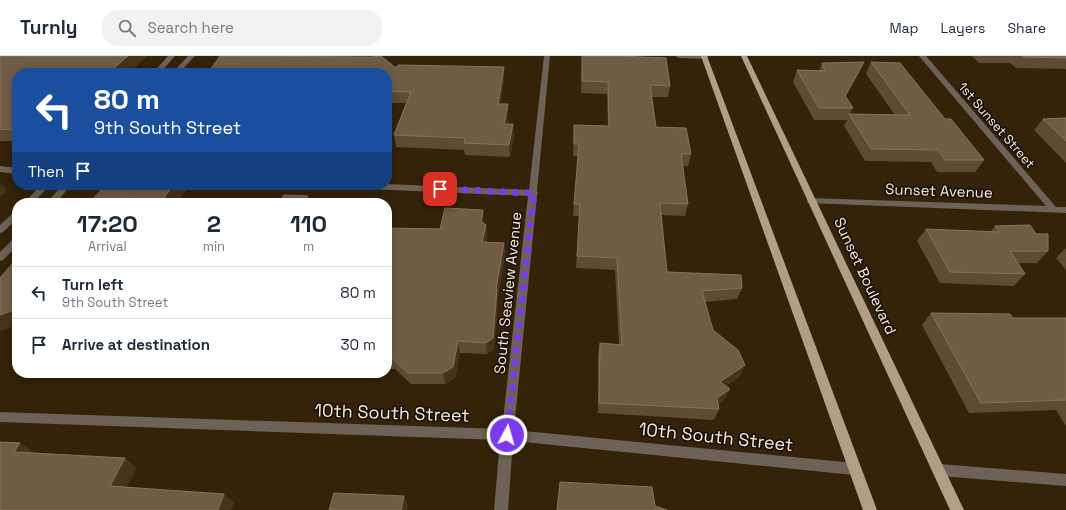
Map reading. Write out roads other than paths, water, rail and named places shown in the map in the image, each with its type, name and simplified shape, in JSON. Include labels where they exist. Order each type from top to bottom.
[{"type":"main road","points":[[704,56],[870,510]]},
{"type":"main road","name":"Sunset Boulevard","points":[[744,56],[958,510]]},
{"type":"street","points":[[161,68],[172,56]]},
{"type":"street","points":[[180,68],[192,56]]},
{"type":"street","name":"South Seaview Avenue","points":[[501,510],[507,435],[534,193],[547,56]]},
{"type":"street","points":[[678,56],[704,56]]},
{"type":"street","name":"1st Sunset Street","points":[[922,56],[1053,209]]},
{"type":"street","points":[[0,170],[12,171]]},
{"type":"street","points":[[392,187],[534,193]]},
{"type":"street","points":[[33,198],[41,190]]},
{"type":"street","points":[[56,198],[63,190]]},
{"type":"street","name":"Sunset Avenue","points":[[811,200],[1066,210]]},
{"type":"street","points":[[0,230],[12,219]]},
{"type":"street","points":[[0,258],[12,245]]},
{"type":"street","name":"10th South Street","points":[[0,417],[507,435],[854,469]]},
{"type":"street","points":[[940,470],[1066,480]]}]
